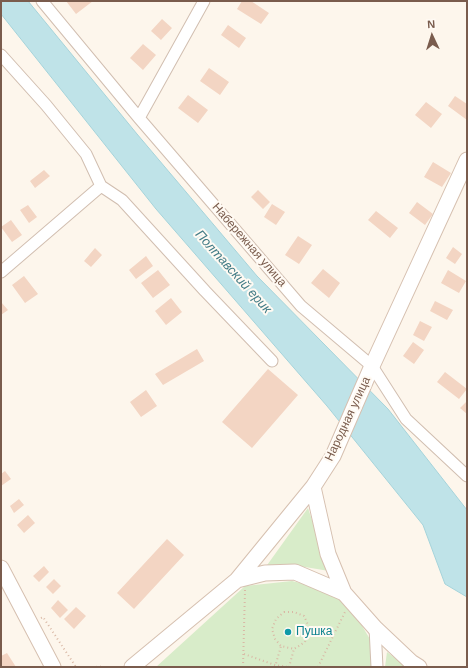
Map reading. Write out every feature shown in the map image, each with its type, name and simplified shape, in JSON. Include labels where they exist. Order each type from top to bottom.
[{"type":"main road","name":"Народная улица","points":[[132,667],[237,580],[313,487],[333,456],[372,366],[467,160]]},
{"type":"main road","points":[[313,487],[328,554],[348,596],[375,628],[418,667]]},
{"type":"main road","points":[[1,568],[29,624],[53,667]]},
{"type":"main road","points":[[237,580],[265,573],[295,572],[348,596]]},
{"type":"street","name":"Набережная улица","points":[[42,1],[301,306],[372,366],[406,419],[467,476]]},
{"type":"street","points":[[140,118],[204,1]]},
{"type":"street","points":[[1,55],[86,154],[101,186],[122,200],[205,291],[272,361]]},
{"type":"street","points":[[1,272],[101,186]]},
{"type":"street","points":[[375,628],[377,667]]},
{"type":"path","points":[[237,580],[246,586],[243,667]]},
{"type":"path","points":[[318,667],[348,596]]},
{"type":"path","points":[[244,654],[275,666],[288,667],[294,649],[305,642],[310,629],[304,616],[294,612],[284,612],[276,619],[272,629],[275,639],[281,646],[294,649]]},
{"type":"path","points":[[29,624],[43,617],[76,667]]},
{"type":"path","points":[[275,666],[281,646]]},
{"type":"path","points":[[96,667],[101,667]]},
{"type":"green space","points":[[308,508],[329,571],[287,564],[265,568]]},
{"type":"green space","points":[[292,581],[329,590],[354,612],[371,641],[372,667],[156,667],[245,586]]},
{"type":"green space","points":[[387,652],[407,667],[385,667]]},
{"type":"water","name":"Полтавский ерик","points":[[1,1],[28,1],[137,134],[257,276],[388,409],[467,510],[467,597],[445,584],[423,525],[327,406],[156,209],[1,14]]},
{"type":"building","points":[[66,1],[93,1],[76,14]]},
{"type":"building","points":[[242,1],[251,1],[269,13],[261,24],[237,9]]},
{"type":"building","points":[[162,19],[172,28],[161,40],[151,31]]},
{"type":"building","points":[[228,25],[246,38],[239,48],[221,35]]},
{"type":"building","points":[[143,44],[156,55],[143,70],[130,58]]},
{"type":"building","points":[[209,68],[229,82],[220,95],[200,81]]},
{"type":"building","points":[[188,95],[208,110],[198,123],[178,108]]},
{"type":"building","points":[[455,96],[467,104],[467,120],[448,106]]},
{"type":"building","points":[[426,102],[442,114],[431,128],[415,115]]},
{"type":"building","points":[[433,162],[451,173],[442,187],[424,177]]},
{"type":"building","points":[[44,170],[50,176],[35,188],[30,181]]},
{"type":"building","points":[[258,190],[270,202],[263,209],[251,197]]},
{"type":"building","points":[[417,202],[433,214],[425,225],[409,213]]},
{"type":"building","points":[[272,204],[285,212],[276,225],[264,217]]},
{"type":"building","points":[[28,205],[37,217],[29,223],[20,210]]},
{"type":"building","points":[[376,211],[398,228],[390,238],[368,220]]},
{"type":"building","points":[[11,220],[22,235],[12,242],[1,227]]},
{"type":"building","points":[[298,236],[312,245],[299,264],[285,255]]},
{"type":"building","points":[[453,247],[462,254],[455,264],[446,258]]},
{"type":"building","points":[[95,248],[102,255],[91,267],[84,261]]},
{"type":"building","points":[[146,256],[153,266],[136,279],[129,270]]},
{"type":"building","points":[[323,269],[340,283],[329,298],[311,283]]},
{"type":"building","points":[[158,270],[170,285],[153,298],[141,283]]},
{"type":"building","points":[[448,270],[466,281],[459,293],[441,283]]},
{"type":"building","points":[[24,276],[38,294],[25,303],[12,285]]},
{"type":"building","points":[[171,298],[182,312],[166,325],[155,311]]},
{"type":"building","points":[[435,301],[453,310],[447,320],[430,311]]},
{"type":"building","points":[[1,302],[8,310],[1,315]]},
{"type":"building","points":[[420,321],[432,327],[424,341],[413,335]]},
{"type":"building","points":[[413,342],[424,350],[414,364],[403,356]]},
{"type":"building","points":[[197,349],[204,361],[163,385],[155,374]]},
{"type":"building","points":[[268,369],[298,395],[252,448],[222,422]]},
{"type":"building","points":[[445,372],[467,389],[459,399],[437,382]]},
{"type":"building","points":[[146,390],[157,406],[141,417],[130,402]]},
{"type":"building","points":[[467,401],[467,414],[460,408]]},
{"type":"building","points":[[5,471],[11,479],[1,486],[1,474]]},
{"type":"building","points":[[19,499],[24,505],[14,513],[10,506]]},
{"type":"building","points":[[28,515],[35,523],[24,533],[17,525]]},
{"type":"building","points":[[167,539],[184,555],[134,609],[117,593]]},
{"type":"building","points":[[44,566],[49,572],[39,582],[33,576]]},
{"type":"building","points":[[54,579],[61,586],[53,594],[46,587]]},
{"type":"building","points":[[58,600],[68,610],[60,618],[51,608]]},
{"type":"building","points":[[76,607],[86,616],[74,629],[64,619]]},
{"type":"building","points":[[7,653],[16,667],[1,667],[1,656]]},
{"type":"place","name":"Пушка","points":[[288,632]]}]
